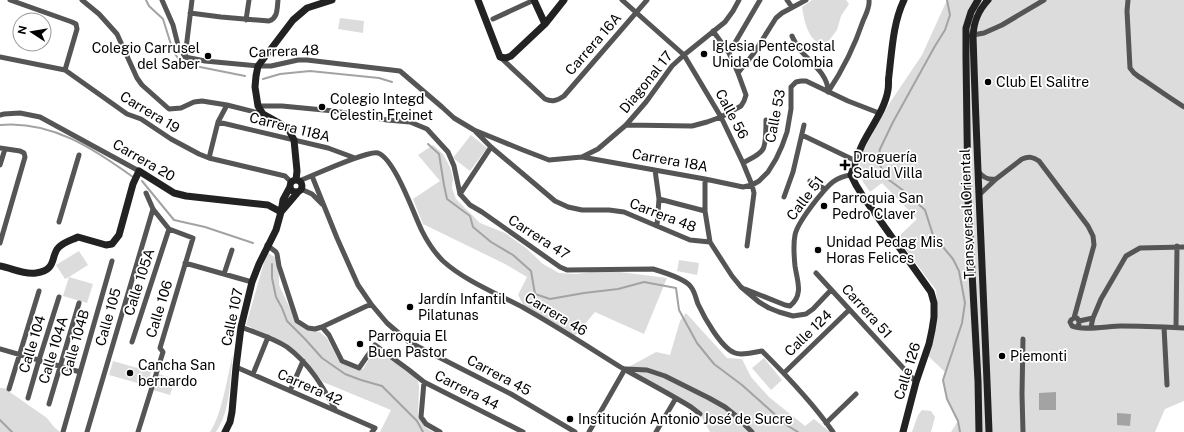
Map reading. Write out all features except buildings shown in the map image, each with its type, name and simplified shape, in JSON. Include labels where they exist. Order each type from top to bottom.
[{"type":"street","points":[[10,0],[76,24],[77,29],[65,70]]},
{"type":"street","points":[[82,0],[99,14],[117,34],[137,78],[142,85],[169,109],[181,108],[194,102],[202,101],[227,105],[263,114],[288,128],[294,140]]},
{"type":"street","points":[[162,0],[173,25],[178,45],[184,57]]},
{"type":"street","points":[[184,57],[192,0]]},
{"type":"street","points":[[246,20],[249,0]]},
{"type":"street","points":[[190,13],[246,20],[269,21],[274,20],[276,16],[278,0]]},
{"type":"street","points":[[263,114],[258,106],[255,87],[258,66],[299,14],[307,8],[332,0]]},
{"type":"street","points":[[478,0],[500,57],[506,58],[511,56],[544,24],[564,0]]},
{"type":"street","points":[[492,19],[534,0],[544,24]]},
{"type":"street","name":"Calle 56","points":[[622,0],[684,54],[722,117],[744,162],[754,193],[746,246]]},
{"type":"street","name":"Carrera 16A","points":[[500,57],[545,99],[554,101],[557,100],[564,96],[647,0]]},
{"type":"street","name":"Diagonal 17","points":[[582,157],[598,148],[626,125],[646,102],[672,66],[684,54],[724,22],[733,12],[739,0]]},
{"type":"street","points":[[729,53],[760,0]]},
{"type":"street","points":[[787,0],[792,7]]},
{"type":"street","points":[[738,73],[754,53],[776,18],[792,7],[806,0]]},
{"type":"street","points":[[851,175],[864,142],[871,131],[888,90],[888,77],[896,22],[904,0]]},
{"type":"street","name":"Transversal Oriental","points":[[978,0],[971,12],[966,28],[966,58],[968,200],[980,432]]},
{"type":"street","name":"Transversal Oriental","points":[[988,0],[976,17],[973,35],[989,432]]},
{"type":"street","points":[[973,35],[984,33],[999,27],[1044,0]]},
{"type":"street","points":[[1128,0],[1127,11],[1130,68],[1134,75],[1142,78],[1159,92],[1184,107]]},
{"type":"street","points":[[828,92],[849,58],[857,40],[869,1]]},
{"type":"street","name":"Carrera 18A","points":[[626,125],[692,126],[722,117],[741,106],[746,95],[738,73],[729,53],[713,31]]},
{"type":"street","points":[[792,36],[800,49],[825,78],[828,85],[828,92]]},
{"type":"street","name":"Carrera 19","points":[[0,57],[65,70],[127,114],[141,119],[171,139],[199,154],[209,158],[285,176],[294,182]]},
{"type":"street","name":"Carrera 48","points":[[184,57],[205,61],[258,66],[271,66],[298,60],[307,60],[400,71],[454,118],[474,130],[549,160],[582,157]]},
{"type":"street","name":"Calle 53","points":[[752,185],[768,172],[782,146],[787,132],[791,109],[792,87],[796,82],[806,82],[879,113]]},
{"type":"street","points":[[209,158],[218,122],[227,105]]},
{"type":"street","points":[[258,106],[282,106],[334,111],[387,120],[410,122],[427,129],[448,152],[454,166],[460,194]]},
{"type":"street","name":"Carrera 20","points":[[0,115],[20,113],[40,117],[174,193],[186,196],[268,205],[281,212]]},
{"type":"street","points":[[744,162],[754,157],[763,149],[766,120]]},
{"type":"street","name":"Carrera 118A","points":[[218,122],[328,148],[355,158]]},
{"type":"street","points":[[784,197],[793,172],[804,125]]},
{"type":"street","name":"Carrera 48","points":[[474,130],[491,147],[555,200],[568,207],[582,210],[609,210],[624,212],[690,240],[710,242],[741,287],[768,308],[793,316],[806,314],[832,290]]},
{"type":"street","points":[[802,135],[856,161]]},
{"type":"street","name":"Calle 107","points":[[225,432],[230,422],[233,408],[241,327],[252,282],[258,264],[276,230],[283,200],[294,182],[297,171],[294,140]]},
{"type":"street","points":[[460,194],[491,147]]},
{"type":"street","points":[[0,165],[2,149],[20,151],[24,153],[25,156],[0,243]]},
{"type":"street","name":"Carrera 46","points":[[355,158],[377,152],[389,163],[401,182],[422,232],[437,253],[449,266],[476,283],[524,308],[574,337],[594,351],[676,398],[700,414]]},
{"type":"street","points":[[59,222],[79,155]]},
{"type":"street","name":"Carrera 18A","points":[[582,157],[743,187],[752,185]]},
{"type":"street","points":[[979,195],[996,179],[1022,159],[1032,157],[1039,161],[1088,226],[1093,236],[1094,245],[1074,318],[1071,320],[1070,324],[1073,327],[1121,326],[1184,328]]},
{"type":"street","points":[[294,182],[355,158]]},
{"type":"street","points":[[655,170],[659,199],[657,226]]},
{"type":"street","points":[[978,171],[986,178],[996,179]]},
{"type":"street","points":[[0,266],[24,273],[36,273],[49,267],[53,263],[55,252],[58,247],[78,237],[106,245],[112,244],[119,235],[133,184],[138,173]]},
{"type":"street","name":"Calle 51","points":[[741,287],[785,305],[790,306],[794,302],[799,289],[794,253],[797,228],[807,211],[825,189],[836,179],[851,175]]},
{"type":"street","name":"Calle 126","points":[[851,175],[864,198],[930,292],[934,303],[934,317],[929,344],[916,382],[903,432]]},
{"type":"street","name":"Carrera 45","points":[[312,176],[358,285],[387,323],[409,342],[511,394],[575,432]]},
{"type":"street","points":[[705,179],[705,212],[710,242]]},
{"type":"street","points":[[810,181],[825,189]]},
{"type":"street","points":[[294,182],[293,192],[300,190],[312,194],[324,206]]},
{"type":"street","points":[[294,182],[301,184],[300,190]]},
{"type":"street","name":"Calle 107","points":[[281,212],[300,190]]},
{"type":"street","points":[[146,193],[153,209],[169,229]]},
{"type":"street","name":"Carrera 47","points":[[460,194],[470,205],[560,267],[567,270],[653,269],[665,272],[691,286],[709,325],[727,348],[734,353],[739,354],[762,351],[784,373],[833,432]]},
{"type":"street","points":[[659,199],[705,212]]},
{"type":"street","name":"Calle 105","points":[[87,432],[153,209]]},
{"type":"street","name":"Calle 106","points":[[138,432],[163,352],[160,348],[193,238],[169,229]]},
{"type":"street","name":"Calle 105A","points":[[132,342],[169,229]]},
{"type":"street","points":[[267,245],[277,254],[279,266],[298,321],[308,328],[315,329],[322,327],[371,304]]},
{"type":"street","points":[[1176,328],[1177,246]]},
{"type":"street","points":[[1091,327],[1101,299],[1126,256],[1140,248],[1184,247]]},
{"type":"street","points":[[224,274],[232,250]]},
{"type":"street","name":"Calle 104B","points":[[63,432],[112,261]]},
{"type":"street","points":[[185,263],[252,282]]},
{"type":"street","name":"Carrera 51","points":[[816,273],[916,382]]},
{"type":"street","points":[[9,389],[39,292]]},
{"type":"street","name":"Calle 104","points":[[28,398],[59,297]]},
{"type":"street","name":"Calle 104A","points":[[49,404],[79,303]]},
{"type":"street","name":"Calle 124","points":[[784,373],[849,310]]},
{"type":"street","points":[[1074,318],[1077,318],[1079,321],[1093,318]]},
{"type":"street","points":[[1077,327],[1080,324],[1079,321]]},
{"type":"street","points":[[241,327],[268,337],[287,347],[303,361],[321,383],[336,411]]},
{"type":"street","name":"Carrera 44","points":[[322,327],[329,335],[342,361],[359,368],[375,345],[424,382],[523,432]]},
{"type":"street","points":[[1164,327],[1167,385]]},
{"type":"street","points":[[253,374],[268,337]]},
{"type":"street","points":[[1023,338],[1023,432]]},
{"type":"street","points":[[0,349],[80,372]]},
{"type":"street","points":[[290,391],[303,361]]},
{"type":"street","name":"Carrera 42","points":[[236,367],[336,411],[374,430]]},
{"type":"street","points":[[589,432],[625,369],[646,370],[659,374],[709,398],[725,407],[752,432]]},
{"type":"street","points":[[424,382],[421,417],[426,424],[440,432]]},
{"type":"street","points":[[826,423],[856,394]]},
{"type":"street","points":[[656,432],[676,398]]},
{"type":"shaded area","points":[[812,0],[846,0],[849,4],[841,16],[837,30],[827,43],[816,41],[808,31],[802,7]]},
{"type":"shaded area","points":[[947,0],[1184,0],[1184,401],[1165,409],[1155,432],[951,432],[958,421],[949,404],[945,391],[945,372],[927,355],[937,303],[936,290],[897,238],[917,219],[882,183],[870,192],[863,182],[860,170],[860,161],[863,151],[889,104],[922,55]]},
{"type":"shaded area","points":[[340,18],[364,21],[363,33],[338,29]]},
{"type":"shaded area","points":[[471,135],[487,148],[470,171],[453,158]]},
{"type":"shaded area","points":[[433,145],[443,154],[450,167],[453,178],[452,188],[456,199],[480,223],[505,233],[526,248],[543,264],[559,273],[576,274],[604,270],[667,278],[644,334],[595,312],[574,337],[525,308],[518,295],[527,277],[505,264],[423,224],[413,199],[440,181],[418,155]]},
{"type":"shaded area","points":[[79,251],[88,265],[65,279],[56,265]]},
{"type":"shaded area","points":[[267,252],[276,258],[279,272],[279,285],[295,319],[307,330],[320,332],[327,338],[341,362],[357,370],[363,369],[376,348],[408,372],[418,381],[418,417],[425,427],[433,432],[380,432],[391,410],[323,382],[303,357],[289,346],[246,325]]},
{"type":"shaded area","points":[[679,260],[699,263],[697,275],[677,271]]},
{"type":"shaded area","points":[[69,277],[93,284],[87,303],[63,296]]},
{"type":"shaded area","points":[[686,313],[727,358],[742,359],[751,377],[769,397],[805,426],[814,419],[830,432],[710,432],[700,414],[625,369],[656,352],[670,355],[680,321]]},
{"type":"shaded area","points":[[233,353],[229,394],[225,414],[216,432],[210,432],[221,405]]},
{"type":"shaded area","points":[[764,358],[782,380],[771,390],[752,368]]},
{"type":"shaded area","name":"Cancha San bernardo","points":[[113,361],[151,372],[148,386],[109,375]]},
{"type":"shaded area","points":[[158,374],[175,379],[170,395],[153,390]]},
{"type":"shaded area","points":[[0,388],[4,388],[47,418],[60,432],[0,432]]},
{"type":"shaded area","points":[[1056,392],[1056,410],[1039,410],[1039,393]]},
{"type":"shaded area","points":[[922,410],[931,411],[935,417],[931,432],[912,432],[918,415]]},
{"type":"shaded area","points":[[1117,413],[1131,414],[1130,426],[1117,425]]},
{"type":"waterway","points":[[146,0],[149,6],[163,19],[173,51],[180,61]]},
{"type":"waterway","points":[[947,0],[950,15],[945,30],[893,122],[880,149],[878,160],[885,177],[904,191],[925,210],[933,235],[953,259],[959,271],[965,303],[962,323],[943,380],[947,399],[958,421],[960,432]]},
{"type":"waterway","points":[[200,67],[245,76]]},
{"type":"waterway","points":[[263,79],[280,74],[310,71],[379,78],[392,82]]},
{"type":"waterway","points":[[0,125],[37,127],[54,132],[103,156],[133,177]]},
{"type":"waterway","points":[[428,144],[439,154],[447,199],[470,216],[473,227],[491,242],[513,255],[531,271],[535,294],[550,299],[618,289],[644,282],[676,288],[679,310],[697,343],[714,364],[742,385],[788,426],[798,432]]},
{"type":"waterway","points":[[142,181],[174,220],[205,227],[253,243]]},
{"type":"waterway","points":[[272,264],[272,278],[276,297],[287,321],[322,358],[345,374],[382,386],[417,421],[423,432]]},
{"type":"waterway","points":[[0,420],[12,432]]},
{"type":"place","name":"Iglesia Pentecostal Unida de Colombia","points":[[704,54]]},
{"type":"place","name":"Colegio Carrusel del Saber","points":[[208,56]]},
{"type":"place","name":"Club El Salitre","points":[[988,82]]},
{"type":"place","name":"Colegio Integd Celestin Freinet","points":[[322,107]]},
{"type":"place","name":"Droguería Salud Villa","points":[[845,165]]},
{"type":"place","name":"Parroquia San Pedro Claver","points":[[824,206]]},
{"type":"place","name":"Unidad Pedag Mis Horas Felices","points":[[818,250]]},
{"type":"place","name":"Jardín Infantil Pilatunas","points":[[410,307]]},
{"type":"place","name":"Parroquia El Buen Pastor","points":[[360,344]]},
{"type":"place","name":"Piemonti","points":[[1002,356]]},
{"type":"place","name":"Cancha San bernardo","points":[[130,373]]},
{"type":"place","name":"Institución Antonio José de Sucre","points":[[570,419]]}]
